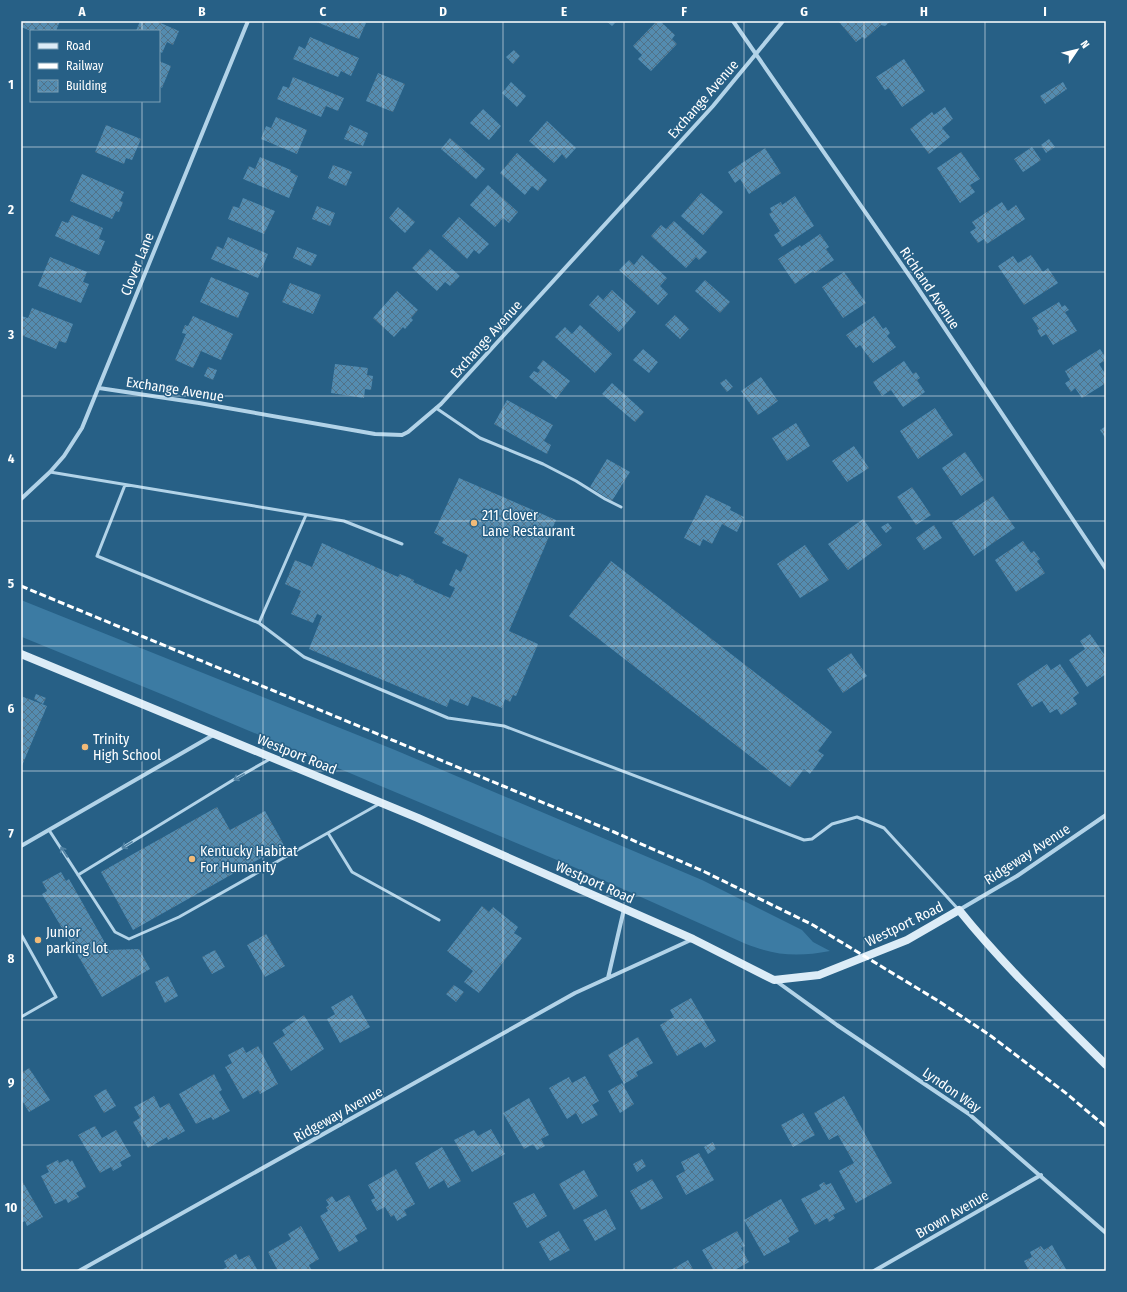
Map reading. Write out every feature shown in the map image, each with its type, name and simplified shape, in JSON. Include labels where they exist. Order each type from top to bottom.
[{"type":"main road","name":"Westport Road","points":[[21,654],[381,803],[693,939],[774,980],[819,975],[907,940],[959,910],[1007,965],[1106,1065]]},
{"type":"street","name":"Clover Lane","points":[[21,499],[50,472],[64,456],[82,428],[248,21]]},
{"type":"street","name":"Richland Avenue","points":[[733,21],[913,281],[1106,569]]},
{"type":"street","name":"Exchange Avenue","points":[[99,388],[199,403],[375,434],[402,435],[408,432],[441,404],[713,106],[783,21]]},
{"type":"street","points":[[21,846],[215,734]]},
{"type":"street","name":"Ridgeway Avenue","points":[[959,910],[1017,876],[1106,815]]},
{"type":"street","points":[[608,978],[624,909]]},
{"type":"street","name":"Ridgeway Avenue","points":[[79,1271],[575,993],[693,939]]},
{"type":"street","name":"Lyndon Way","points":[[774,980],[836,1025],[969,1114],[1106,1233]]},
{"type":"street","name":"Brown Avenue","points":[[874,1271],[1041,1176]]},
{"type":"lane","points":[[436,408],[480,438],[543,464],[621,507]]},
{"type":"lane","points":[[50,472],[344,521],[402,544]]},
{"type":"lane","points":[[125,485],[97,556],[259,623],[304,657],[448,718],[504,726],[804,840],[812,839],[832,824],[857,817],[884,828],[959,910]]},
{"type":"lane","points":[[259,623],[306,515]]},
{"type":"lane","points":[[78,875],[233,780],[273,758]]},
{"type":"lane","points":[[49,830],[115,932],[129,940],[179,917],[381,803]]},
{"type":"lane","points":[[328,833],[352,872],[439,920]]},
{"type":"lane","points":[[21,934],[56,997],[21,1017]]},
{"type":"shaded area","points":[[21,600],[395,750],[702,880],[802,930],[813,942],[830,951],[798,955],[768,951],[746,944],[576,868],[171,698],[21,637]]},
{"type":"building","points":[[21,21],[60,21],[56,30],[39,30],[35,28],[34,30],[30,31],[21,27]]},
{"type":"building","points":[[140,21],[156,21],[179,31],[173,45],[167,42],[162,53],[160,52],[160,30],[136,30]]},
{"type":"building","points":[[314,21],[362,21],[366,23],[359,39]]},
{"type":"building","points":[[606,21],[617,21],[612,26]]},
{"type":"building","points":[[657,21],[660,21],[675,35],[672,39],[677,44],[651,71],[638,59],[642,55],[633,46]]},
{"type":"building","points":[[838,21],[891,21],[885,26],[881,25],[865,39],[863,37],[856,42]]},
{"type":"building","points":[[310,37],[359,58],[351,76],[341,71],[338,77],[293,59],[299,46],[305,49]]},
{"type":"building","points":[[514,50],[520,56],[513,64],[506,57]]},
{"type":"building","points":[[904,59],[925,91],[902,107],[889,88],[885,90],[876,77]]},
{"type":"building","points":[[160,61],[171,66],[162,88],[160,87]]},
{"type":"building","points":[[378,73],[405,84],[393,112],[366,101]]},
{"type":"building","points":[[293,77],[344,98],[338,111],[326,106],[321,117],[277,99],[283,86],[289,88]]},
{"type":"building","points":[[511,82],[526,96],[517,107],[502,93]]},
{"type":"building","points":[[1063,82],[1067,89],[1045,104],[1040,96]]},
{"type":"building","points":[[945,107],[953,119],[942,128],[950,137],[929,154],[910,129],[932,112],[934,115]]},
{"type":"building","points":[[483,109],[501,126],[489,140],[470,123]]},
{"type":"building","points":[[276,117],[307,130],[297,154],[261,139],[266,126],[271,128]]},
{"type":"building","points":[[547,121],[576,148],[566,159],[562,154],[554,163],[529,141]]},
{"type":"building","points":[[106,125],[141,139],[132,160],[126,158],[124,164],[95,152]]},
{"type":"building","points":[[350,125],[368,133],[363,146],[344,139]]},
{"type":"building","points":[[450,138],[485,169],[476,179],[441,149]]},
{"type":"building","points":[[1049,139],[1055,147],[1046,153],[1041,145]]},
{"type":"building","points":[[1032,147],[1041,160],[1023,172],[1014,159]]},
{"type":"building","points":[[765,148],[781,173],[749,194],[740,179],[735,183],[728,172]]},
{"type":"building","points":[[961,152],[980,179],[970,185],[975,192],[960,203],[937,168]]},
{"type":"building","points":[[517,153],[547,180],[538,191],[532,186],[525,195],[500,173]]},
{"type":"building","points":[[260,157],[291,170],[290,172],[298,176],[289,198],[243,179],[249,166],[255,169]]},
{"type":"building","points":[[333,165],[352,172],[346,186],[328,178]]},
{"type":"building","points":[[82,174],[124,192],[120,201],[123,202],[119,212],[116,211],[112,219],[70,201]]},
{"type":"building","points":[[488,185],[518,212],[509,223],[503,218],[495,227],[470,205]]},
{"type":"building","points":[[701,193],[723,212],[703,235],[681,216]]},
{"type":"building","points":[[795,196],[814,226],[782,247],[774,235],[780,231],[769,214],[772,212],[770,208],[781,202],[782,205]]},
{"type":"building","points":[[243,198],[275,211],[264,234],[228,219],[233,206],[239,208]]},
{"type":"building","points":[[1002,202],[1008,211],[1016,205],[1025,219],[987,244],[984,239],[978,243],[970,232],[976,228],[972,222]]},
{"type":"building","points":[[317,206],[335,213],[330,226],[312,219]]},
{"type":"building","points":[[398,207],[415,222],[405,233],[389,218]]},
{"type":"building","points":[[72,215],[103,228],[99,239],[105,241],[99,255],[55,236],[62,221],[68,223]]},
{"type":"building","points":[[459,217],[489,244],[479,254],[474,250],[467,259],[442,236]]},
{"type":"building","points":[[674,221],[707,252],[699,260],[696,257],[686,268],[651,236],[661,225],[666,229]]},
{"type":"building","points":[[820,234],[829,247],[826,249],[834,260],[815,273],[813,271],[795,284],[778,259],[800,245],[801,247]]},
{"type":"building","points":[[228,237],[268,254],[258,278],[211,259],[217,246],[223,249]]},
{"type":"building","points":[[297,247],[317,255],[311,266],[293,258]]},
{"type":"building","points":[[430,249],[460,276],[450,286],[445,282],[437,291],[412,268]]},
{"type":"building","points":[[642,255],[667,278],[660,286],[668,294],[658,305],[619,270],[629,260],[634,265]]},
{"type":"building","points":[[1031,255],[1043,272],[1048,268],[1058,283],[1024,305],[998,266],[1013,256],[1018,263]]},
{"type":"building","points":[[50,257],[87,272],[83,282],[89,284],[81,303],[38,286]]},
{"type":"building","points":[[844,272],[866,303],[843,318],[822,287]]},
{"type":"building","points":[[211,277],[249,293],[238,318],[200,302]]},
{"type":"building","points":[[705,280],[730,302],[720,313],[695,291]]},
{"type":"building","points":[[290,283],[321,295],[313,314],[282,302]]},
{"type":"building","points":[[612,290],[636,312],[619,332],[589,305],[598,295],[603,300]]},
{"type":"building","points":[[397,291],[418,310],[411,318],[413,320],[405,329],[403,327],[394,337],[373,318]]},
{"type":"building","points":[[1059,302],[1062,307],[1065,305],[1069,310],[1065,312],[1077,331],[1053,345],[1046,334],[1041,337],[1037,330],[1039,329],[1032,318]]},
{"type":"building","points":[[32,308],[73,324],[66,343],[59,341],[56,349],[21,335],[21,316],[28,318]]},
{"type":"building","points":[[675,315],[689,329],[680,339],[665,325]]},
{"type":"building","points":[[193,316],[233,334],[221,360],[201,351],[193,368],[175,360],[186,334],[182,333],[185,325],[188,326]]},
{"type":"building","points":[[874,316],[883,329],[886,327],[890,333],[887,336],[896,347],[873,363],[860,345],[856,348],[846,335]]},
{"type":"building","points":[[580,325],[612,354],[595,373],[555,337],[565,327],[572,334]]},
{"type":"building","points":[[643,349],[658,362],[649,373],[633,360]]},
{"type":"building","points":[[1100,349],[1106,358],[1106,360],[1099,364],[1106,375],[1106,383],[1082,398],[1075,388],[1071,392],[1065,383],[1070,380],[1065,371]]},
{"type":"building","points":[[543,360],[570,381],[556,399],[529,377],[534,371],[538,373],[540,370],[537,368]]},
{"type":"building","points":[[904,361],[913,374],[916,372],[920,378],[917,380],[925,392],[903,407],[891,390],[882,396],[873,382]]},
{"type":"building","points":[[335,364],[368,368],[367,375],[373,376],[371,390],[365,389],[364,398],[331,393]]},
{"type":"building","points":[[208,367],[217,370],[213,380],[204,376]]},
{"type":"building","points":[[761,377],[778,401],[758,415],[741,391]]},
{"type":"building","points":[[726,379],[733,387],[727,392],[720,383]]},
{"type":"building","points":[[612,383],[644,412],[635,422],[602,394]]},
{"type":"building","points":[[507,400],[553,425],[544,441],[551,445],[547,454],[494,424]]},
{"type":"building","points":[[935,408],[953,435],[918,459],[900,431]]},
{"type":"building","points":[[796,423],[810,446],[787,461],[772,438]]},
{"type":"building","points":[[1106,426],[1106,439],[1100,430]]},
{"type":"building","points":[[854,446],[869,468],[847,482],[832,461]]},
{"type":"building","points":[[965,452],[984,480],[961,496],[942,468]]},
{"type":"building","points":[[607,459],[630,472],[612,501],[590,487]]},
{"type":"building","points":[[459,478],[556,520],[509,631],[538,644],[516,696],[513,695],[510,702],[505,699],[502,708],[472,696],[468,706],[450,699],[447,707],[309,649],[322,616],[317,614],[313,623],[291,614],[301,591],[285,584],[295,560],[312,567],[322,543],[398,577],[400,574],[414,580],[413,582],[450,598],[455,588],[449,585],[456,569],[461,572],[468,555],[442,543],[444,538],[434,533]]},
{"type":"building","points":[[912,487],[931,515],[916,525],[897,497]]},
{"type":"building","points":[[706,495],[731,507],[730,510],[744,517],[737,532],[722,524],[712,544],[703,539],[700,546],[684,538]]},
{"type":"building","points":[[993,496],[1015,528],[974,556],[952,523]]},
{"type":"building","points":[[863,519],[882,545],[848,570],[828,544]]},
{"type":"building","points":[[888,523],[892,528],[886,533],[881,527]]},
{"type":"building","points":[[934,525],[942,538],[924,550],[916,538]]},
{"type":"building","points":[[1023,541],[1031,553],[1034,551],[1040,559],[1037,561],[1045,573],[1016,592],[995,560]]},
{"type":"building","points":[[805,545],[829,580],[800,598],[777,564]]},
{"type":"building","points":[[611,561],[832,732],[818,751],[824,755],[810,774],[804,769],[790,787],[569,616]]},
{"type":"building","points":[[1090,634],[1106,657],[1106,674],[1087,687],[1069,660],[1085,649],[1080,641]]},
{"type":"building","points":[[851,653],[867,676],[843,693],[827,669]]},
{"type":"building","points":[[1047,664],[1051,670],[1060,664],[1079,693],[1073,698],[1077,704],[1061,715],[1057,709],[1050,713],[1042,701],[1032,707],[1017,684]]},
{"type":"building","points":[[36,694],[46,698],[43,704],[34,699]]},
{"type":"building","points":[[21,696],[47,706],[21,768]]},
{"type":"building","name":"Kentucky Habitat For Humanity","points":[[217,807],[230,830],[265,811],[284,845],[133,930],[101,872]]},
{"type":"building","points":[[61,872],[66,881],[69,879],[109,950],[139,949],[150,969],[102,997],[42,894],[47,891],[42,882]]},
{"type":"building","points":[[482,906],[489,912],[493,907],[518,927],[514,933],[522,938],[479,993],[464,982],[473,971],[447,951]]},
{"type":"building","points":[[266,934],[285,966],[265,977],[247,945]]},
{"type":"building","points":[[215,950],[225,967],[212,974],[202,957]]},
{"type":"building","points":[[168,976],[178,996],[165,1003],[155,982]]},
{"type":"building","points":[[454,985],[464,992],[456,1002],[446,994]]},
{"type":"building","points":[[352,995],[370,1027],[340,1043],[327,1019],[335,1014],[331,1007]]},
{"type":"building","points":[[691,998],[716,1041],[705,1048],[701,1042],[677,1056],[660,1025],[674,1017],[670,1010]]},
{"type":"building","points":[[304,1015],[324,1049],[291,1071],[273,1043],[285,1035],[282,1030]]},
{"type":"building","points":[[638,1037],[653,1063],[636,1072],[638,1076],[624,1084],[608,1055]]},
{"type":"building","points":[[258,1046],[278,1084],[260,1094],[258,1090],[243,1099],[225,1067],[232,1063],[228,1055],[243,1047],[246,1053]]},
{"type":"building","points":[[29,1068],[50,1100],[29,1112],[21,1099],[21,1073]]},
{"type":"building","points":[[214,1074],[222,1090],[219,1092],[230,1111],[213,1120],[211,1117],[196,1124],[179,1094]]},
{"type":"building","points":[[585,1076],[599,1101],[592,1105],[598,1115],[582,1124],[576,1113],[567,1119],[549,1088],[569,1077],[572,1083]]},
{"type":"building","points":[[622,1083],[634,1104],[620,1113],[608,1091]]},
{"type":"building","points":[[106,1089],[116,1106],[104,1113],[94,1096]]},
{"type":"building","points":[[154,1096],[160,1108],[169,1103],[185,1131],[168,1140],[167,1137],[148,1148],[133,1122],[140,1118],[134,1107]]},
{"type":"building","points":[[844,1096],[892,1183],[856,1203],[839,1171],[854,1163],[838,1135],[829,1140],[814,1113]]},
{"type":"building","points":[[529,1098],[549,1135],[541,1139],[545,1146],[537,1150],[533,1144],[524,1149],[503,1113]]},
{"type":"building","points":[[803,1113],[815,1135],[793,1147],[781,1125]]},
{"type":"building","points":[[95,1126],[102,1138],[116,1130],[131,1156],[120,1162],[122,1166],[113,1171],[111,1167],[100,1173],[78,1135]]},
{"type":"building","points":[[491,1129],[505,1154],[472,1172],[454,1140],[474,1130],[478,1136]]},
{"type":"building","points":[[713,1142],[716,1149],[708,1154],[704,1147]]},
{"type":"building","points":[[442,1147],[461,1181],[448,1188],[444,1180],[429,1189],[415,1163]]},
{"type":"building","points":[[699,1153],[714,1180],[686,1195],[676,1176],[685,1171],[681,1162]]},
{"type":"building","points":[[68,1159],[70,1162],[72,1160],[86,1187],[76,1193],[79,1197],[68,1203],[66,1199],[55,1204],[41,1176],[49,1172],[46,1166],[58,1160],[59,1163]]},
{"type":"building","points":[[642,1159],[646,1166],[637,1172],[633,1164]]},
{"type":"building","points":[[396,1169],[415,1204],[404,1210],[407,1215],[397,1221],[394,1215],[391,1217],[385,1207],[377,1211],[371,1200],[375,1198],[368,1185]]},
{"type":"building","points":[[584,1170],[598,1196],[574,1210],[559,1184]]},
{"type":"building","points":[[21,1179],[43,1217],[27,1226],[25,1221],[21,1223]]},
{"type":"building","points":[[652,1179],[663,1198],[641,1210],[630,1191]]},
{"type":"building","points":[[824,1182],[826,1185],[831,1183],[845,1209],[833,1215],[835,1218],[829,1222],[827,1218],[815,1225],[801,1199],[821,1189],[819,1185]]},
{"type":"building","points":[[534,1193],[547,1216],[527,1228],[513,1203]]},
{"type":"building","points":[[349,1195],[367,1229],[355,1236],[358,1241],[339,1252],[320,1216],[328,1211],[326,1207],[329,1205],[326,1200],[332,1196],[336,1202]]},
{"type":"building","points":[[781,1199],[799,1231],[788,1238],[790,1242],[764,1256],[744,1220]]},
{"type":"building","points":[[606,1209],[616,1229],[595,1241],[583,1220]]},
{"type":"building","points":[[301,1226],[319,1259],[309,1265],[312,1271],[278,1271],[268,1252],[291,1239],[288,1234]]},
{"type":"building","points":[[559,1231],[570,1250],[550,1261],[539,1242]]},
{"type":"building","points":[[737,1231],[745,1246],[741,1248],[749,1262],[733,1271],[714,1271],[702,1250]]},
{"type":"building","points":[[1052,1245],[1067,1271],[1029,1271],[1024,1261],[1032,1257],[1030,1252],[1041,1246],[1044,1250]]},
{"type":"building","points":[[236,1254],[239,1260],[249,1255],[258,1271],[220,1271],[227,1267],[224,1261]]},
{"type":"building","points":[[688,1260],[694,1271],[669,1271]]},
{"type":"railway","points":[[21,586],[614,832],[705,872],[813,925],[940,1002],[991,1036],[1067,1094],[1106,1127]]},
{"type":"place","name":"211 Clover Lane Restaurant","points":[[474,523]]},
{"type":"place","name":"Trinity High School","points":[[85,747]]},
{"type":"place","name":"Kentucky Habitat For Humanity","points":[[192,859]]},
{"type":"place","name":"Junior parking lot","points":[[38,940]]}]
